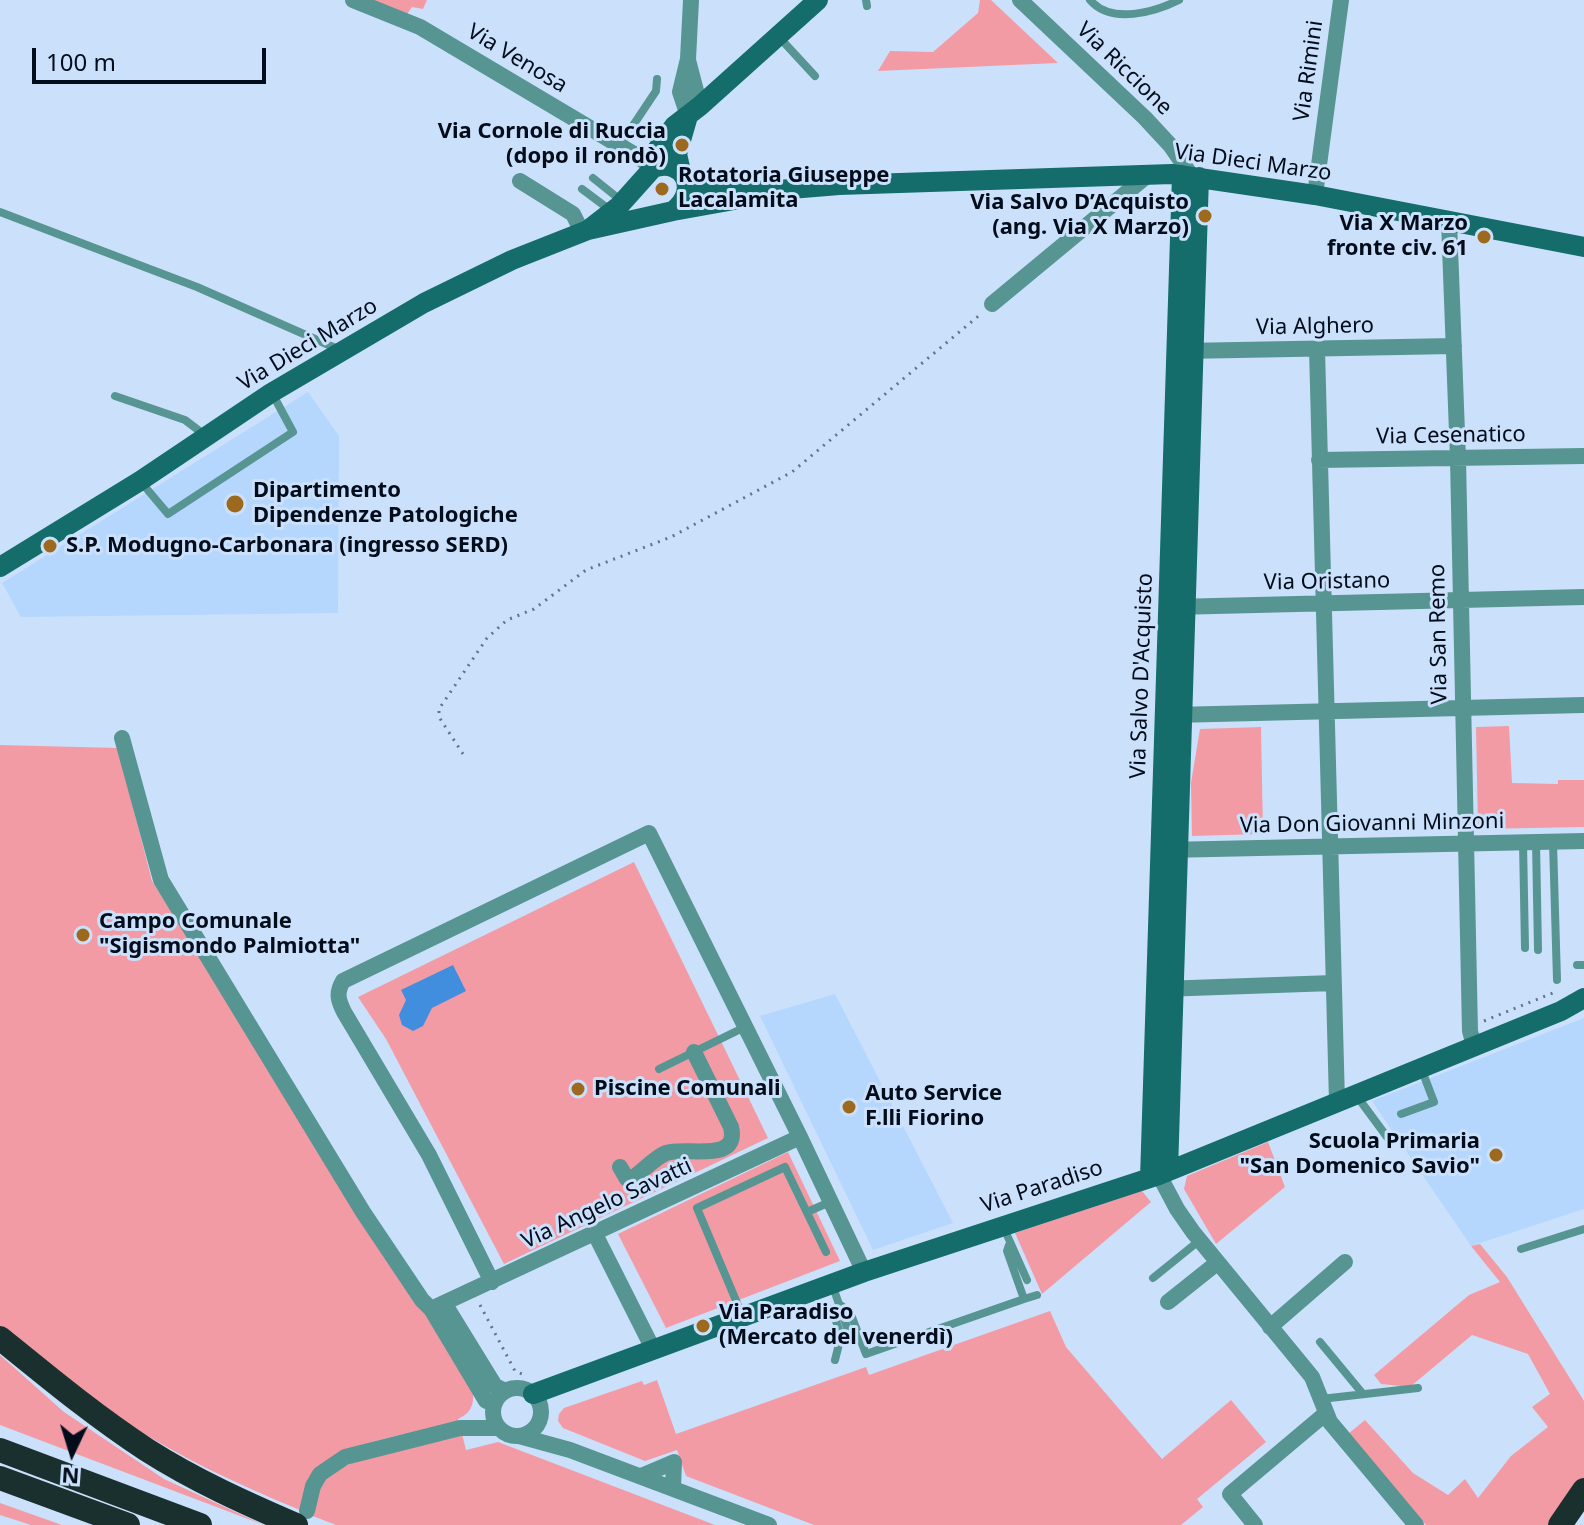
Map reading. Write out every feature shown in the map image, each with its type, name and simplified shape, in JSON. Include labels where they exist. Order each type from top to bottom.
[{"type":"highway","points":[[0,1338],[88,1409],[147,1449],[223,1492],[301,1518]]},
{"type":"highway","points":[[0,1450],[200,1525]]},
{"type":"highway","points":[[0,1478],[128,1525]]},
{"type":"street","name":"Via Venosa","points":[[353,0],[420,27],[620,145],[646,175]]},
{"type":"street","points":[[691,0],[688,59],[680,92],[694,111]]},
{"type":"street","points":[[694,111],[677,154],[686,199],[669,212],[653,210],[646,205],[639,192],[661,140],[818,0]]},
{"type":"street","name":"Via Riccione","points":[[1020,0],[1145,118],[1170,145],[1191,176]]},
{"type":"street","name":"Via Rimini","points":[[1315,195],[1341,0]]},
{"type":"street","points":[[688,59],[706,77],[728,80]]},
{"type":"street","points":[[520,181],[573,214],[585,231],[618,206],[646,175],[668,166],[684,178]]},
{"type":"street","points":[[992,304],[1149,174]]},
{"type":"street","name":"Via Dieci Marzo","points":[[684,178],[698,188],[766,191],[839,185],[1149,174],[1191,176],[1315,195],[1584,247]]},
{"type":"street","name":"Via Salvo D'Acquisto","points":[[1159,1175],[1191,176]]},
{"type":"street","name":"Via Dieci Marzo","points":[[0,567],[116,503],[140,481],[341,350],[474,278],[585,231],[669,212],[748,199],[766,191]]},
{"type":"street","name":"Via San Remo","points":[[1449,221],[1468,844],[1470,1031],[1474,1046]]},
{"type":"street","name":"Via Alghero","points":[[1185,351],[1454,346]]},
{"type":"street","points":[[1317,349],[1333,983],[1346,1098]]},
{"type":"street","name":"Via Cesenatico","points":[[1319,460],[1584,456]]},
{"type":"street","name":"Via Oristano","points":[[1177,607],[1584,597]]},
{"type":"street","points":[[1173,715],[1584,705]]},
{"type":"street","points":[[122,738],[161,880],[363,1212],[422,1300],[437,1306],[486,1401],[519,1388],[533,1394],[540,1405],[540,1418],[552,1438],[570,1450]]},
{"type":"street","points":[[492,1282],[429,1155],[339,1002],[337,991],[343,981],[649,833],[864,1272]]},
{"type":"street","name":"Via Don Giovanni Minzoni","points":[[1169,850],[1584,841]]},
{"type":"street","points":[[1165,989],[1333,983]]},
{"type":"street","name":"Via Paradiso","points":[[533,1394],[864,1272],[1006,1235],[1561,1011],[1584,998]]},
{"type":"street","name":"Via Paradiso","points":[[1561,1011],[1584,1007]]},
{"type":"street","points":[[620,1167],[630,1180],[663,1154],[676,1151],[710,1152],[725,1148],[731,1142],[731,1127],[694,1052]]},
{"type":"street","name":"Via Angelo Savatti","points":[[437,1306],[800,1137]]},
{"type":"street","points":[[1159,1175],[1177,1209],[1217,1263],[1312,1377],[1323,1406],[1416,1525]]},
{"type":"street","points":[[595,1234],[654,1351]]},
{"type":"street","points":[[1270,1327],[1345,1262]]},
{"type":"street","points":[[1168,1302],[1217,1263]]},
{"type":"street","points":[[460,1428],[500,1397]]},
{"type":"street","points":[[500,1397],[493,1415],[499,1428],[505,1432],[570,1450],[769,1525]]},
{"type":"street","points":[[1255,1525],[1230,1494],[1323,1406]]},
{"type":"street","points":[[519,1436],[532,1430],[540,1418]]},
{"type":"street","points":[[301,1518],[320,1474],[345,1457],[460,1428],[499,1428]]},
{"type":"street","points":[[641,1476],[674,1462],[673,1488]]},
{"type":"lane","points":[[1090,0],[1096,7],[1115,13],[1141,14],[1179,0]]},
{"type":"lane","points":[[778,36],[815,76]]},
{"type":"lane","points":[[620,145],[656,91],[657,79]]},
{"type":"lane","points":[[593,178],[618,206]]},
{"type":"lane","points":[[582,189],[618,206]]},
{"type":"lane","points":[[0,212],[197,287],[341,350]]},
{"type":"lane","points":[[140,481],[168,514],[293,432],[271,393]]},
{"type":"lane","points":[[115,396],[185,420],[207,436]]},
{"type":"lane","points":[[1525,948],[1537,842]]},
{"type":"lane","points":[[1537,842],[1538,950]]},
{"type":"lane","points":[[1537,842],[1557,980]]},
{"type":"lane","points":[[659,1069],[746,1027]]},
{"type":"lane","points":[[1401,1114],[1434,1102],[1420,1068]]},
{"type":"lane","points":[[1346,1098],[1390,1141]]},
{"type":"lane","points":[[743,1317],[697,1208],[785,1167],[826,1252]]},
{"type":"lane","points":[[807,1212],[831,1201]]},
{"type":"lane","points":[[1521,1249],[1584,1229]]},
{"type":"lane","points":[[1006,1235],[1027,1280]]},
{"type":"lane","points":[[1006,1235],[1007,1251],[1024,1299]]},
{"type":"lane","points":[[1153,1278],[1200,1240]]},
{"type":"lane","points":[[832,1283],[852,1342]]},
{"type":"lane","points":[[839,1304],[850,1312],[866,1354],[1037,1295]]},
{"type":"lane","points":[[835,1360],[841,1336],[835,1318],[839,1304]]},
{"type":"lane","points":[[1320,1342],[1363,1394]]},
{"type":"lane","points":[[1323,1406],[1363,1394],[1418,1388]]},
{"type":"path","points":[[463,754],[439,717],[439,709],[487,638],[507,620],[534,609],[586,570],[671,537],[792,472],[992,304]]},
{"type":"shaded area","points":[[367,0],[427,0],[423,9],[412,7],[403,20]]},
{"type":"shaded area","points":[[980,0],[991,0],[1058,63],[878,71],[890,51],[933,52],[978,13]]},
{"type":"shaded area","name":"Dipartimento Dipendenze Patologiche","points":[[308,392],[339,436],[338,613],[21,617],[2,583]]},
{"type":"shaded area","points":[[1509,726],[1512,783],[1558,784],[1558,780],[1584,780],[1584,827],[1478,829],[1476,727]]},
{"type":"shaded area","points":[[1261,727],[1263,834],[1192,836],[1191,783],[1200,729]]},
{"type":"shaded area","points":[[0,745],[118,748],[152,881],[471,1382],[471,1408],[458,1419],[458,1423],[404,1434],[342,1452],[314,1474],[300,1510],[166,1447],[92,1398],[0,1327]]},
{"type":"shaded area","name":"Piscine Comunali","points":[[634,862],[768,1138],[504,1264],[386,1039],[358,997]]},
{"type":"shaded area","name":"Auto Service F.lli Fiorino","points":[[835,994],[953,1223],[873,1250],[760,1016]]},
{"type":"shaded area","name":"Scuola Primaria \"San Domenico Savio\"","points":[[1584,1018],[1584,1209],[1471,1246],[1372,1101]]},
{"type":"shaded area","points":[[1268,1142],[1285,1187],[1216,1244],[1184,1189],[1187,1176]]},
{"type":"shaded area","points":[[788,1152],[840,1261],[666,1328],[618,1234]]},
{"type":"shaded area","points":[[1142,1191],[1151,1202],[1042,1294],[1015,1233]]},
{"type":"shaded area","points":[[1480,1244],[1507,1277],[1584,1401],[1584,1479],[1550,1525],[1426,1525],[1348,1434],[1365,1420],[1413,1473],[1448,1495],[1465,1479],[1478,1498],[1511,1456],[1548,1427],[1532,1407],[1550,1394],[1528,1354],[1472,1335],[1410,1387],[1381,1384],[1374,1375],[1469,1295],[1500,1282],[1471,1246]]},
{"type":"shaded area","points":[[1050,1311],[1066,1347],[1162,1459],[1231,1400],[1266,1442],[1197,1499],[1203,1507],[1181,1525],[814,1525],[686,1476],[677,1450],[645,1461],[563,1428],[558,1421],[564,1408],[642,1381],[644,1385],[657,1380],[676,1434],[866,1367],[869,1375]]},
{"type":"shaded area","points":[[0,1355],[64,1412],[164,1479],[264,1525],[0,1425]]},
{"type":"shaded area","points":[[462,1434],[466,1450],[498,1442],[715,1525],[336,1525],[310,1515],[322,1484],[339,1468],[372,1456]]},
{"type":"shaded area","points":[[0,1503],[62,1525],[31,1525],[0,1515]]},
{"type":"water","points":[[453,965],[466,991],[432,1008],[423,1026],[413,1031],[402,1025],[399,1015],[406,1000],[401,990]]},
{"type":"place","name":"Via Cornole di Ruccia (dopo il rondò)","points":[[682,145]]},
{"type":"place","name":"Rotatoria Giuseppe Lacalamita","points":[[662,189]]},
{"type":"place","name":"Via Salvo D’Acquisto (ang. Via X Marzo)","points":[[1205,216]]},
{"type":"place","name":"Via X Marzo fronte civ. 61","points":[[1484,237]]},
{"type":"place","name":"Dipartimento Dipendenze Patologiche","points":[[235,504]]},
{"type":"place","name":"S.P. Modugno-Carbonara (ingresso SERD)","points":[[50,546]]},
{"type":"place","name":"Campo Comunale \"Sigismondo Palmiotta\"","points":[[83,935]]},
{"type":"place","name":"Piscine Comunali","points":[[578,1089]]},
{"type":"place","name":"Auto Service F.lli Fiorino","points":[[849,1107]]},
{"type":"place","name":"Scuola Primaria \"San Domenico Savio\"","points":[[1496,1155]]},
{"type":"place","name":"Via Paradiso (Mercato del venerdì)","points":[[703,1326]]}]
